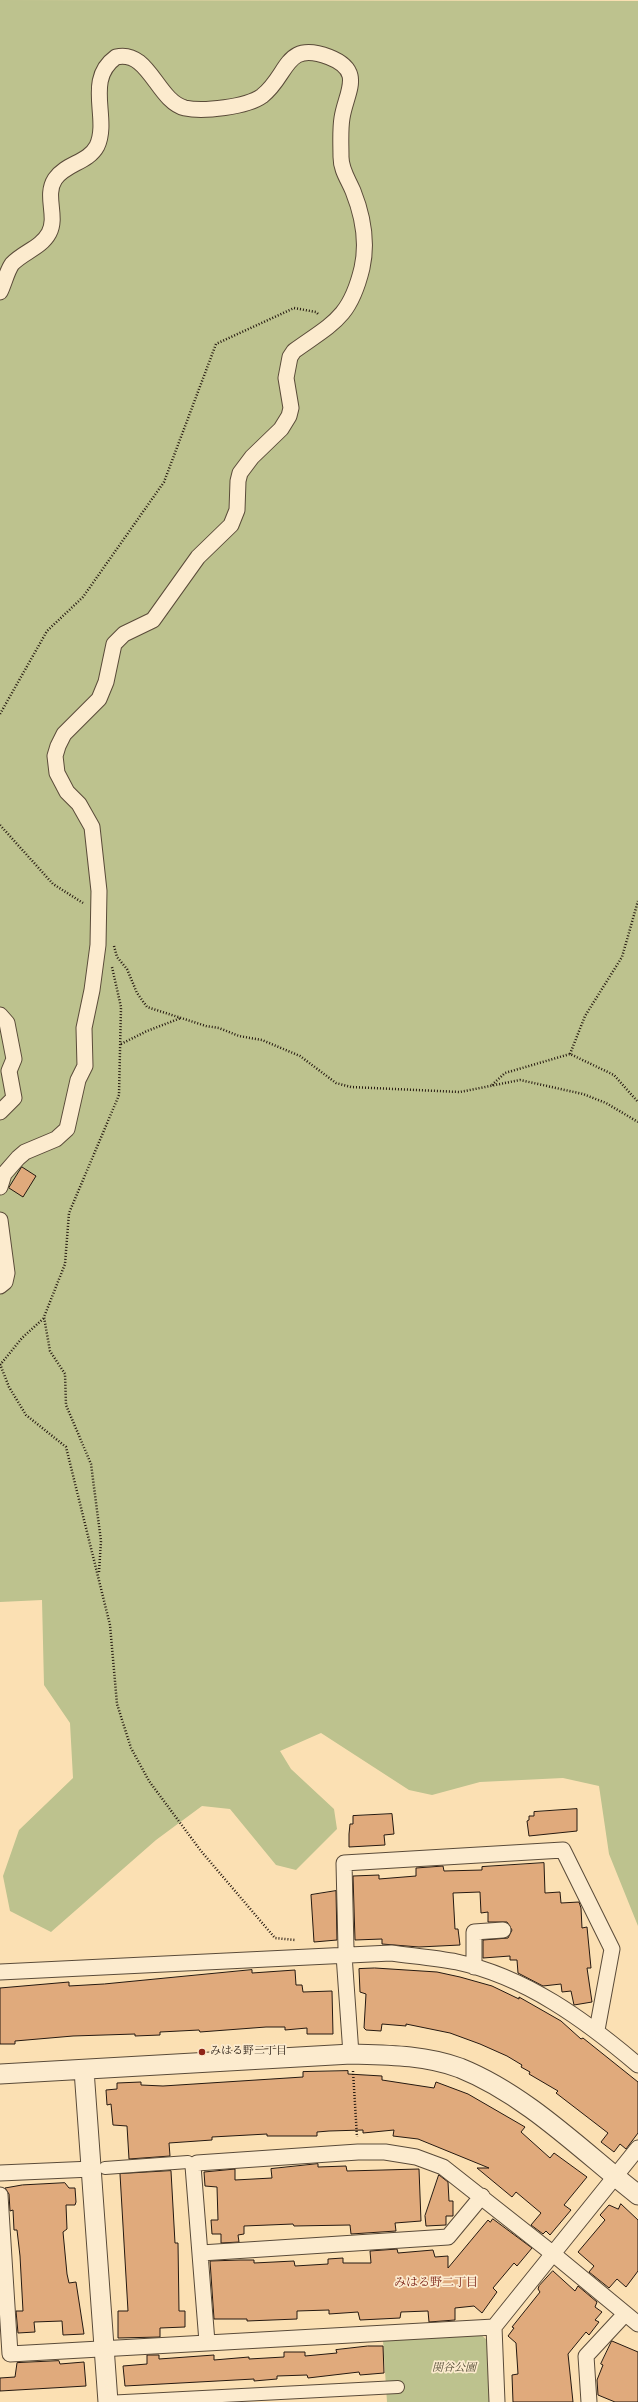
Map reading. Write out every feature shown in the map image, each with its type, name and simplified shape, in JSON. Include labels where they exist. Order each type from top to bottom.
[{"type":"street","points":[[0,292],[12,264],[45,239],[50,233],[52,226],[50,193],[54,181],[67,166],[92,154],[97,145],[100,135],[99,90],[104,69],[110,62],[122,56],[138,62],[170,99],[181,106],[194,109],[219,109],[261,97],[276,81],[288,61],[300,53],[308,52],[330,58],[343,66],[351,79],[351,90],[342,117],[341,158],[346,179],[352,189],[364,228],[362,268],[355,289],[342,316],[294,351],[290,357],[286,378],[291,408],[289,416],[282,429],[252,457],[240,473],[238,481],[237,510],[230,525],[198,557],[153,620],[124,634],[114,644],[106,682],[99,699],[64,734],[58,746],[55,756],[57,773],[92,827],[100,914],[92,990],[84,1028],[85,1066],[78,1080],[66,1129],[56,1139],[25,1152],[18,1158],[4,1174],[0,1187]]},
{"type":"street","points":[[0,1015],[7,1023],[14,1059],[9,1071],[14,1098],[0,1112]]},
{"type":"street","points":[[0,1220],[7,1273],[5,1282],[0,1286]]},
{"type":"street","points":[[352,2060],[344,1955],[346,1949],[344,1863],[563,1850],[612,1949],[597,2030]]},
{"type":"street","points":[[474,1967],[474,1932],[503,1930]]},
{"type":"street","points":[[0,1972],[391,1953],[458,1962],[511,1980],[534,1992],[597,2030],[638,2065]]},
{"type":"street","points":[[0,2074],[352,2060],[408,2056],[459,2068],[497,2087],[529,2107],[638,2195]]},
{"type":"street","points":[[84,2070],[99,2168],[104,2349],[108,2402]]},
{"type":"street","points":[[497,2402],[494,2327],[638,2148]]},
{"type":"street","points":[[193,2166],[197,2163],[358,2152],[385,2152],[416,2157],[443,2167],[482,2196],[638,2324]]},
{"type":"street","points":[[0,2173],[188,2162],[193,2166],[207,2342]]},
{"type":"street","points":[[0,2195],[10,2354],[494,2327]]},
{"type":"street","points":[[201,2253],[448,2237],[482,2196]]},
{"type":"street","points":[[589,2402],[586,2356],[625,2314]]},
{"type":"street","points":[[105,2402],[398,2387]]},
{"type":"path","points":[[0,714],[47,631],[83,597],[164,482],[216,344],[294,308],[316,312],[329,326]]},
{"type":"path","points":[[0,825],[53,884],[100,914]]},
{"type":"path","points":[[570,1054],[585,1016],[622,957],[638,901]]},
{"type":"path","points":[[114,940],[117,957],[127,969],[137,993],[148,1007],[206,1026],[219,1028],[239,1036],[262,1040],[300,1056],[336,1083],[351,1087],[460,1092],[520,1080],[545,1084],[583,1094],[606,1103],[638,1122]]},
{"type":"path","points":[[111,964],[121,1007],[119,1095],[69,1213],[65,1264],[44,1317],[22,1338],[0,1365],[9,1387],[26,1415],[66,1447],[110,1626],[117,1704],[131,1748],[149,1781],[201,1852],[275,1938]]},
{"type":"path","points":[[121,1044],[147,1031],[181,1018]]},
{"type":"path","points":[[492,1086],[505,1073],[570,1054],[614,1075],[638,1102]]},
{"type":"path","points":[[44,1317],[50,1351],[66,1374],[66,1405],[91,1464],[101,1541],[98,1574]]},
{"type":"path","points":[[352,2060],[358,2152]]},
{"type":"green space","points":[[0,0],[638,1],[638,1926],[609,1854],[599,1786],[563,1778],[480,1782],[432,1795],[409,1790],[321,1733],[280,1751],[291,1769],[334,1809],[337,1829],[296,1870],[276,1865],[230,1809],[202,1806],[156,1840],[51,1932],[10,1911],[3,1876],[19,1830],[73,1778],[70,1723],[44,1685],[42,1600],[0,1602]]},
{"type":"green space","name":"関谷公園","points":[[480,2334],[487,2340],[490,2402],[387,2402],[383,2341]]},
{"type":"building","points":[[22,1167],[36,1176],[23,1197],[9,1188]]},
{"type":"building","points":[[577,1809],[577,1831],[529,1836],[527,1821],[529,1820],[529,1816],[534,1816],[534,1812]]},
{"type":"building","points":[[392,1814],[394,1834],[384,1835],[385,1845],[349,1847],[350,1824],[353,1824],[353,1816]]},
{"type":"building","points":[[544,1863],[545,1893],[560,1892],[561,1903],[579,1902],[581,1908],[582,1928],[587,1927],[591,1968],[587,1968],[592,2002],[574,2005],[571,1991],[562,1992],[561,1984],[543,1986],[518,1973],[517,1960],[510,1960],[510,1956],[483,1958],[483,1940],[508,1938],[512,1930],[507,1922],[488,1922],[488,1912],[481,1913],[480,1892],[453,1893],[455,1929],[458,1929],[460,1945],[419,1947],[382,1944],[382,1939],[355,1940],[353,1876],[379,1875],[379,1879],[416,1876],[416,1868],[443,1866],[444,1871],[482,1870],[482,1867]]},
{"type":"building","points":[[336,1891],[337,1940],[314,1942],[311,1895]]},
{"type":"building","points":[[375,1968],[437,1972],[492,1986],[519,1999],[519,1997],[561,2021],[581,2039],[583,2038],[638,2082],[638,2133],[626,2149],[620,2144],[614,2152],[601,2142],[608,2133],[556,2093],[558,2091],[529,2074],[530,2072],[521,2067],[522,2065],[507,2056],[480,2044],[450,2033],[406,2024],[406,2026],[382,2024],[381,2031],[366,2030],[364,2028],[366,1994],[360,1992],[359,1969]]},
{"type":"building","points":[[252,1970],[252,1973],[295,1970],[296,1985],[302,1985],[303,1992],[332,1991],[333,2034],[307,2034],[307,2028],[285,2030],[285,2027],[266,2027],[200,2032],[199,2030],[160,2032],[160,2035],[135,2036],[135,2034],[73,2036],[15,2041],[15,2044],[0,2044],[0,1988],[69,1982],[69,1986],[104,1984]]},
{"type":"building","points":[[348,2071],[348,2074],[382,2076],[382,2080],[434,2088],[436,2082],[468,2094],[525,2127],[521,2132],[550,2158],[554,2153],[587,2177],[564,2205],[571,2210],[550,2235],[546,2231],[543,2234],[531,2225],[541,2213],[516,2192],[512,2197],[477,2168],[489,2168],[418,2139],[393,2136],[394,2130],[363,2133],[363,2130],[329,2131],[317,2132],[317,2136],[267,2136],[267,2134],[212,2137],[212,2140],[169,2143],[170,2156],[129,2159],[127,2126],[113,2125],[111,2104],[107,2105],[106,2090],[117,2089],[117,2083],[141,2082],[141,2085],[163,2086],[303,2077],[303,2072]]},
{"type":"building","points":[[318,2164],[318,2167],[346,2166],[347,2171],[419,2169],[421,2221],[395,2223],[396,2231],[351,2234],[350,2225],[294,2226],[293,2224],[244,2226],[244,2234],[238,2235],[239,2242],[221,2243],[221,2234],[212,2234],[211,2220],[218,2220],[217,2187],[205,2186],[204,2172],[235,2169],[235,2180],[272,2178],[271,2169]]},
{"type":"building","points":[[171,2171],[175,2243],[178,2243],[179,2311],[185,2311],[185,2327],[160,2328],[160,2337],[118,2338],[118,2311],[128,2311],[120,2174]]},
{"type":"building","points":[[439,2175],[448,2182],[449,2201],[453,2201],[453,2216],[446,2216],[446,2225],[426,2226],[425,2216]]},
{"type":"building","points":[[65,2183],[69,2188],[75,2188],[76,2202],[75,2205],[66,2205],[67,2229],[63,2232],[67,2274],[69,2283],[76,2282],[84,2334],[63,2335],[62,2321],[34,2322],[35,2332],[18,2333],[16,2311],[23,2311],[20,2256],[17,2230],[14,2230],[13,2210],[10,2211],[9,2194],[5,2188],[22,2185]]},
{"type":"building","points":[[621,2204],[638,2220],[638,2271],[626,2287],[617,2279],[609,2288],[589,2272],[594,2266],[578,2252],[605,2220],[600,2215],[609,2205],[618,2209]]},
{"type":"building","points":[[493,2219],[532,2248],[517,2266],[514,2263],[493,2288],[497,2292],[482,2313],[474,2306],[455,2308],[455,2320],[429,2322],[428,2311],[401,2312],[400,2318],[360,2320],[358,2312],[329,2314],[329,2310],[297,2311],[297,2319],[247,2321],[247,2319],[214,2319],[210,2261],[254,2260],[254,2263],[294,2261],[295,2266],[328,2264],[328,2259],[343,2258],[343,2263],[371,2263],[370,2251],[397,2249],[398,2253],[433,2250],[435,2257],[448,2256],[448,2268],[488,2220],[490,2222]]},
{"type":"building","points":[[553,2271],[575,2291],[578,2286],[597,2302],[595,2307],[602,2312],[595,2320],[599,2322],[589,2335],[586,2332],[568,2354],[573,2402],[513,2402],[512,2375],[518,2374],[516,2343],[508,2336],[514,2328],[512,2327],[540,2292],[538,2289],[539,2286]]},
{"type":"building","points":[[612,2341],[638,2352],[638,2402],[615,2402],[598,2395],[597,2380],[603,2365],[601,2364]]},
{"type":"building","points":[[368,2346],[383,2346],[384,2373],[360,2375],[359,2372],[308,2378],[307,2375],[277,2376],[277,2379],[254,2381],[254,2379],[125,2386],[123,2366],[147,2364],[147,2355],[159,2355],[159,2359],[214,2355],[214,2360],[249,2357],[249,2359],[284,2357],[284,2352],[305,2352],[305,2356],[337,2353],[336,2350]]},
{"type":"building","points":[[59,2361],[60,2364],[84,2362],[86,2386],[0,2391],[0,2378],[15,2377],[17,2363]]},
{"type":"place","name":"みはる野二丁目","points":[[202,2052]]},
{"type":"district","name":"みはる野二丁目","points":[[436,2284]]}]
